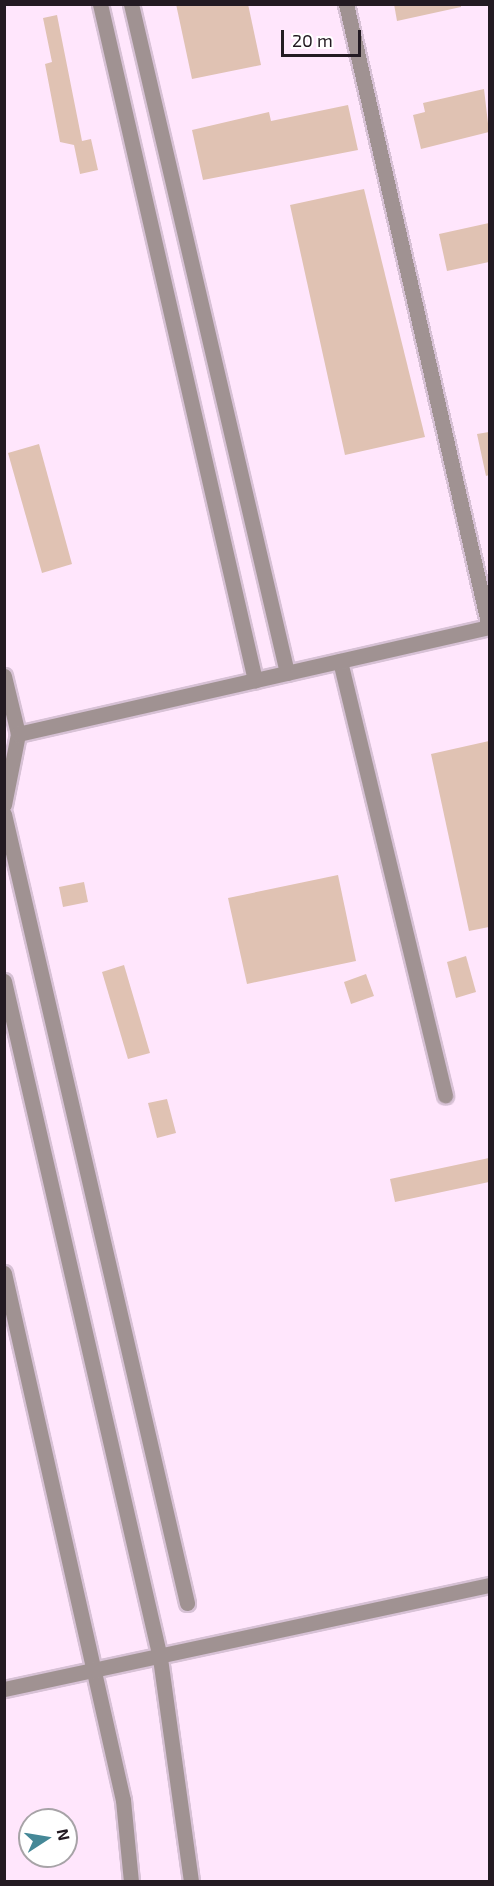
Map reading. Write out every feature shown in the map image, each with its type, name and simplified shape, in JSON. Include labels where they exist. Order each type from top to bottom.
[{"type":"street","points":[[100,4],[255,680]]},
{"type":"street","points":[[131,4],[287,673]]},
{"type":"street","points":[[18,734],[489,627],[346,4]]},
{"type":"street","points":[[340,661],[445,1095]]},
{"type":"street","points":[[4,676],[18,734],[4,804]]},
{"type":"street","points":[[4,814],[187,1603]]},
{"type":"street","points":[[4,981],[160,1658],[191,1881]]},
{"type":"street","points":[[4,1273],[123,1800],[131,1881]]},
{"type":"street","points":[[4,1689],[160,1658],[489,1585]]},
{"type":"building","points":[[176,4],[248,4],[261,65],[192,79]]},
{"type":"building","points":[[394,4],[461,4],[461,7],[397,21]]},
{"type":"building","points":[[57,15],[82,141],[91,139],[98,170],[80,174],[74,145],[60,142],[45,64],[52,62],[43,18]]},
{"type":"building","points":[[484,89],[489,132],[421,149],[413,115],[425,112],[423,103]]},
{"type":"building","points":[[348,105],[358,150],[203,180],[192,130],[269,112],[271,121]]},
{"type":"building","points":[[364,189],[425,437],[345,455],[290,205]]},
{"type":"building","points":[[489,223],[489,262],[447,271],[439,234]]},
{"type":"building","points":[[489,432],[489,475],[486,476],[477,434]]},
{"type":"building","points":[[39,444],[72,564],[42,573],[8,453]]},
{"type":"building","points":[[489,741],[489,927],[469,931],[431,754]]},
{"type":"building","points":[[338,875],[356,961],[247,984],[228,898]]},
{"type":"building","points":[[84,882],[88,902],[63,907],[59,887]]},
{"type":"building","points":[[466,956],[476,992],[456,998],[447,962]]},
{"type":"building","points":[[124,965],[150,1053],[128,1059],[102,972]]},
{"type":"building","points":[[366,974],[374,996],[351,1004],[344,982]]},
{"type":"building","points":[[167,1099],[176,1133],[157,1138],[148,1103]]},
{"type":"building","points":[[489,1158],[489,1182],[395,1202],[390,1179]]}]
